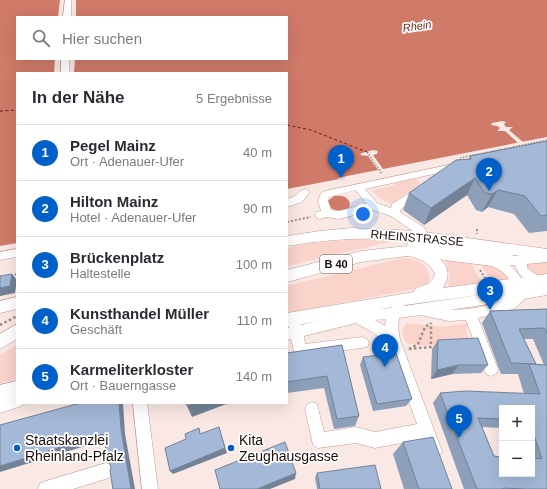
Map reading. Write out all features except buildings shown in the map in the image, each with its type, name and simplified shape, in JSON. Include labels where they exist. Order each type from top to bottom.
[{"type":"main road","points":[[67,16],[68,0]]},
{"type":"main road","points":[[65,60],[65,72]]},
{"type":"main road","name":"RHEINSTRASSE","points":[[288,241],[344,234],[399,234],[437,238],[528,256],[547,254]]},
{"type":"main road","points":[[386,252],[418,246],[489,254],[528,256]]},
{"type":"main road","name":"RHEINSTRASSE","points":[[288,276],[386,252],[409,251],[421,253],[431,258],[438,266],[441,274],[439,283],[432,289],[399,304]]},
{"type":"main road","name":"RHEINSTRASSE","points":[[291,326],[334,311],[520,289],[544,288]]},
{"type":"main road","points":[[0,307],[16,303]]},
{"type":"main road","points":[[0,342],[16,332]]},
{"type":"main road","points":[[0,393],[16,389]]},
{"type":"street","points":[[395,210],[430,184],[460,165],[328,193],[325,195],[323,201],[324,214],[339,215],[373,206],[395,210],[421,231]]},
{"type":"street","points":[[359,187],[373,206]]},
{"type":"street","points":[[288,203],[298,200],[305,192]]},
{"type":"street","points":[[0,256],[16,253]]},
{"type":"street","name":"RHEINSTRASSE","points":[[421,253],[494,262],[528,256],[547,258]]},
{"type":"street","points":[[528,256],[520,264],[522,270],[544,288]]},
{"type":"street","name":"RHEINSTRASSE","points":[[291,326],[356,317],[399,304],[418,310],[449,316],[470,314],[509,306],[515,302],[520,289],[515,277],[508,269],[494,262]]},
{"type":"street","name":"RHEINSTRASSE","points":[[418,310],[520,289]]},
{"type":"street","points":[[399,304],[391,321],[393,340],[439,464]]},
{"type":"street","points":[[334,311],[356,317],[377,328],[393,340]]},
{"type":"street","points":[[470,314],[491,369]]},
{"type":"street","points":[[291,326],[300,351],[362,343]]},
{"type":"street","points":[[0,406],[16,401]]},
{"type":"street","points":[[140,404],[150,489]]},
{"type":"street","points":[[312,409],[318,440],[356,435],[375,440],[426,430]]},
{"type":"street","points":[[46,489],[106,471]]},
{"type":"path","points":[[367,152],[382,174]]},
{"type":"path","points":[[288,222],[324,214]]},
{"type":"path","points":[[480,269],[486,280]]},
{"type":"path","points":[[4,278],[16,274]]},
{"type":"path","points":[[0,325],[16,317]]},
{"type":"path","points":[[431,323],[431,348],[408,349],[418,344],[425,327],[431,323]]},
{"type":"shaded area","points":[[416,179],[421,184],[391,204],[380,198],[372,191],[395,185],[394,183]]},
{"type":"shaded area","points":[[359,239],[392,239],[393,241],[288,266],[288,248],[313,243]]},
{"type":"shaded area","points":[[403,258],[414,260],[423,264],[429,277],[429,283],[421,288],[288,313],[288,286]]},
{"type":"shaded area","points":[[447,260],[472,264],[482,284],[447,290],[450,275],[446,262]]},
{"type":"shaded area","points":[[529,262],[547,262],[547,274],[539,277],[529,270],[527,266]]},
{"type":"shaded area","points":[[482,265],[499,270],[512,282],[493,283]]},
{"type":"shaded area","points":[[406,323],[443,327],[468,323],[466,330],[470,345],[428,346],[406,343],[403,328]]},
{"type":"shaded area","points":[[16,346],[16,379],[0,383],[0,355]]},
{"type":"water","name":"Rhein","points":[[0,0],[547,0],[547,137],[288,189],[288,72],[16,72],[16,243],[0,246]]},
{"type":"water","points":[[334,196],[345,197],[350,203],[349,208],[340,211],[331,208],[328,201]]},
{"type":"pier","points":[[60,0],[76,0],[76,16],[58,16]]},
{"type":"pier","points":[[55,60],[75,60],[74,72],[54,72]]},
{"type":"pier","points":[[502,121],[506,122],[504,124],[506,127],[513,127],[509,130],[523,142],[518,143],[505,131],[497,131],[500,128],[491,125],[492,123]]},
{"type":"pier","points":[[373,150],[378,151],[377,154],[373,155],[383,169],[378,170],[368,156],[360,155]]},
{"type":"ferry route","points":[[0,111],[16,110]]},
{"type":"ferry route","points":[[288,125],[311,130],[367,152]]},
{"type":"place","name":"Pegel Mainz","points":[[341,178]]},
{"type":"place","name":"Hilton Mainz","points":[[489,191]]},
{"type":"place","name":"Brückenplatz","points":[[490,310]]},
{"type":"place","name":"Kunsthandel Müller","points":[[385,367]]},
{"type":"place","name":"Karmeliterkloster","points":[[459,438]]},
{"type":"place","name":"Staatskanzlei Rheinland-Pfalz","points":[[17,448]]},
{"type":"place","name":"Kita Zeughausgasse","points":[[231,448]]}]
